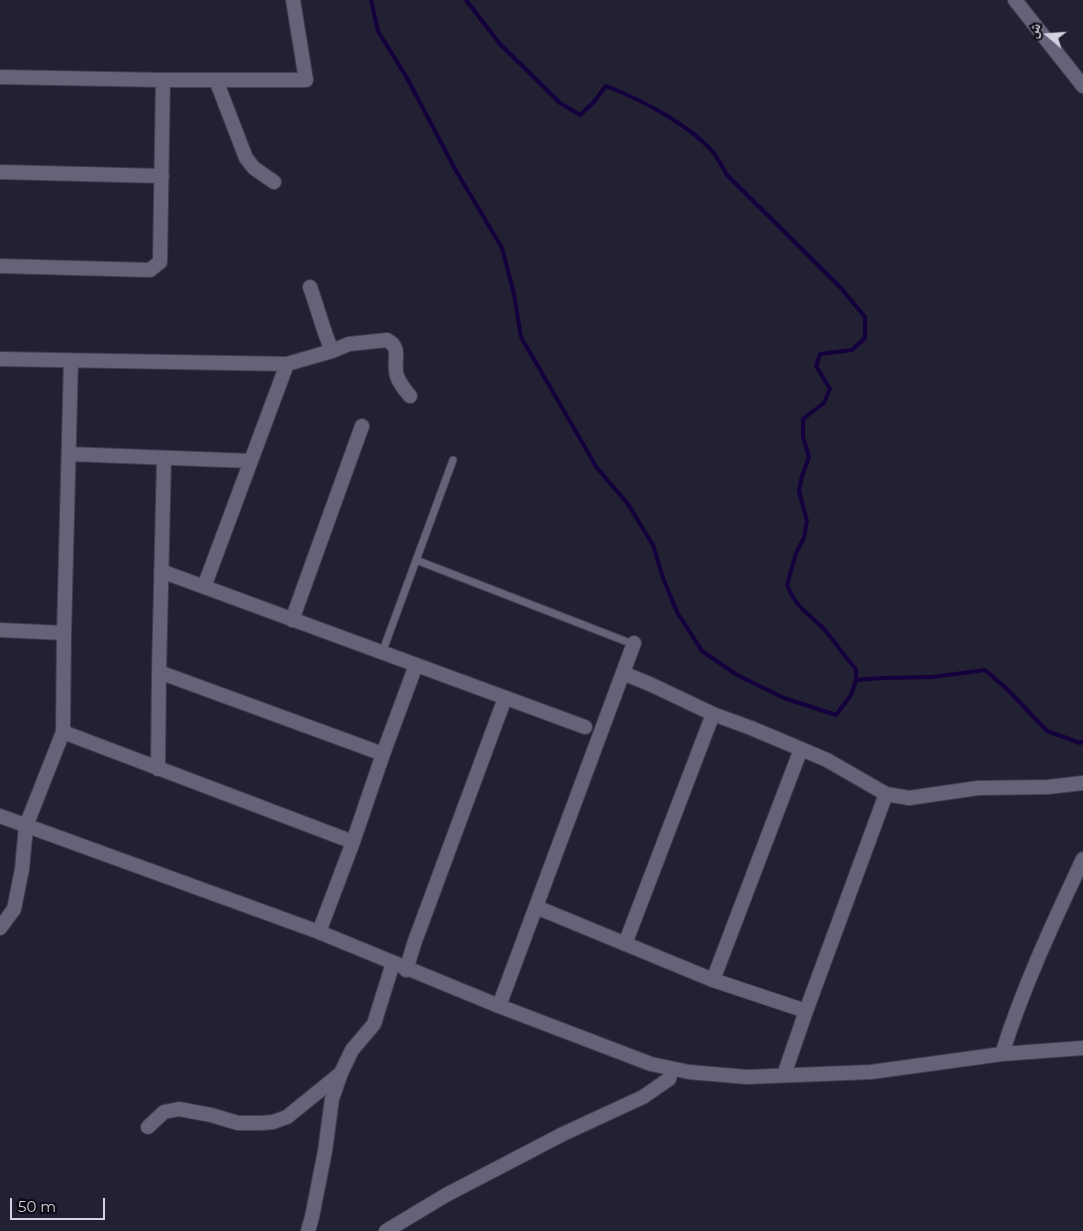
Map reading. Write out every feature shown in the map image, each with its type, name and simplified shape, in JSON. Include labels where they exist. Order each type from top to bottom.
[{"type":"street","points":[[0,76],[163,80],[306,80],[293,0]]},
{"type":"street","points":[[1015,0],[1081,77]]},
{"type":"street","points":[[0,266],[150,270],[160,262],[163,80]]},
{"type":"street","points":[[216,80],[246,158],[254,168],[274,182]]},
{"type":"street","points":[[0,172],[162,176]]},
{"type":"street","points":[[310,287],[332,351]]},
{"type":"street","points":[[0,359],[287,364],[349,344],[387,340],[393,343],[397,350],[396,374],[401,386],[410,396]]},
{"type":"street","points":[[0,928],[14,909],[22,869],[26,826],[64,732],[64,633],[71,360]]},
{"type":"street","points":[[204,587],[287,364]]},
{"type":"street","points":[[292,620],[362,426]]},
{"type":"street","points":[[68,454],[251,461]]},
{"type":"street","points":[[158,769],[164,459]]},
{"type":"street","points":[[161,571],[585,727]]},
{"type":"street","points":[[0,632],[64,633]]},
{"type":"street","points":[[499,1006],[623,673],[630,642]]},
{"type":"street","points":[[319,932],[416,665]]},
{"type":"street","points":[[159,672],[383,754]]},
{"type":"street","points":[[623,673],[713,714],[827,760],[886,794],[909,798],[978,788],[1048,787],[1083,783]]},
{"type":"street","points":[[406,970],[505,698]]},
{"type":"street","points":[[625,944],[713,714]]},
{"type":"street","points":[[64,732],[353,842]]},
{"type":"street","points":[[713,980],[801,749]]},
{"type":"street","points":[[784,1075],[886,794]]},
{"type":"street","points":[[0,816],[319,932],[406,970],[651,1064],[672,1069],[747,1076],[871,1072],[1002,1054],[1083,1048]]},
{"type":"street","points":[[1002,1054],[1015,1014],[1048,933],[1083,860]]},
{"type":"street","points":[[536,907],[713,980],[806,1012]]},
{"type":"street","points":[[308,1231],[323,1160],[332,1099],[352,1050],[374,1024],[393,963]]},
{"type":"street","points":[[386,1231],[454,1190],[563,1134],[643,1097],[669,1079],[672,1069]]},
{"type":"street","points":[[148,1127],[164,1112],[179,1109],[211,1115],[238,1123],[273,1122],[287,1117],[341,1073]]},
{"type":"lane","points":[[382,653],[453,460]]},
{"type":"lane","points":[[416,560],[630,642]]},
{"type":"waterway","points":[[371,0],[378,31],[407,78],[455,169],[502,248],[514,294],[521,337],[597,468],[628,504],[653,545],[663,578],[677,612],[702,651],[737,675],[784,698],[836,715],[851,695],[856,680],[933,677],[985,670],[1007,689],[1047,731],[1080,743],[1083,742]]},
{"type":"waterway","points":[[466,0],[500,44],[560,103],[580,115],[593,103],[606,86],[663,113],[690,131],[712,151],[727,175],[841,288],[865,317],[865,338],[852,350],[820,354],[816,366],[830,389],[824,403],[803,419],[803,437],[809,457],[799,491],[807,521],[804,538],[796,553],[787,585],[803,610],[824,629],[856,669],[856,680]]}]
